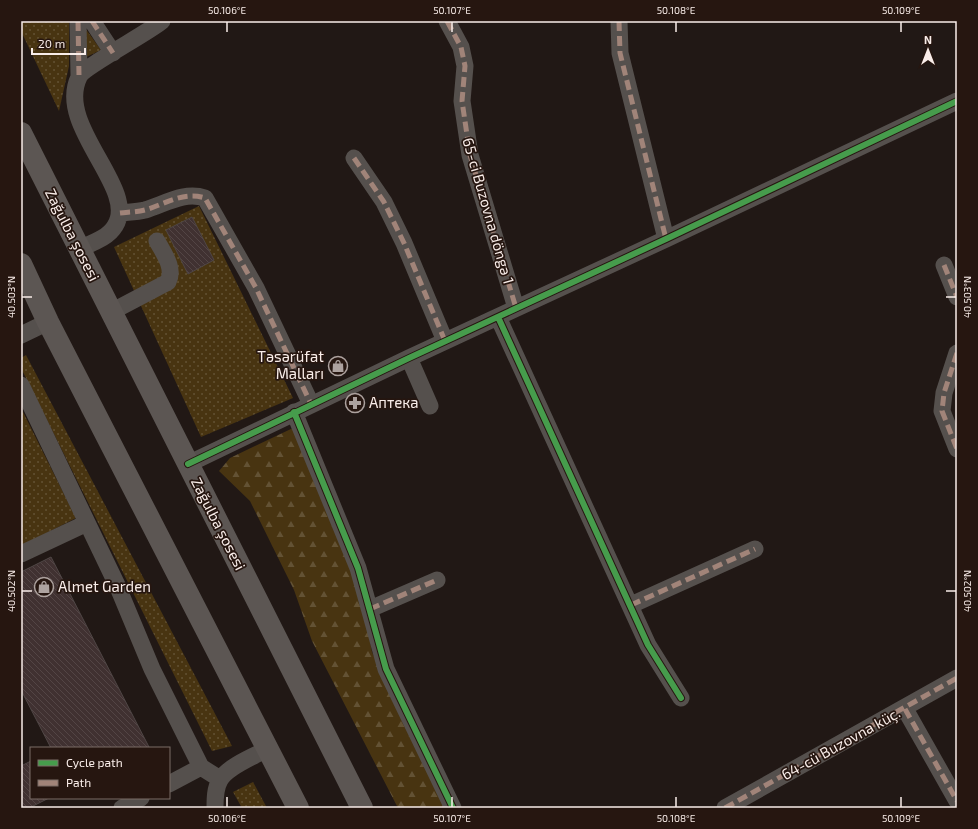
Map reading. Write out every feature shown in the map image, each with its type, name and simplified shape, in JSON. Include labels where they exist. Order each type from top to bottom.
[{"type":"highway","name":"Zağulba şosesi","points":[[21,133],[362,808]]},
{"type":"highway","points":[[21,264],[48,322],[298,808]]},
{"type":"street","points":[[78,21],[79,75],[75,89],[74,101],[78,119],[116,193],[120,213],[115,227],[109,233],[79,249]]},
{"type":"street","points":[[92,21],[113,53]]},
{"type":"street","points":[[79,75],[89,67],[162,21]]},
{"type":"street","name":"65-ci Buzovna döngə 1","points":[[447,21],[460,48],[465,66],[462,101],[470,155],[516,308]]},
{"type":"street","points":[[618,21],[620,53],[666,239]]},
{"type":"street","points":[[188,464],[294,412],[666,239],[957,101]]},
{"type":"street","points":[[354,158],[384,202],[404,243],[445,341]]},
{"type":"street","points":[[120,213],[144,210],[188,195],[197,195],[205,198],[256,288],[311,404]]},
{"type":"street","points":[[111,312],[168,282],[171,276],[171,268],[157,241]]},
{"type":"street","points":[[944,265],[957,297]]},
{"type":"street","points":[[498,317],[648,645],[681,698]]},
{"type":"street","points":[[21,335],[48,322]]},
{"type":"street","points":[[957,353],[944,393],[942,410],[957,449]]},
{"type":"street","points":[[409,358],[430,406]]},
{"type":"street","points":[[21,385],[117,585],[152,669],[201,767],[220,779]]},
{"type":"street","points":[[294,412],[358,568],[370,609],[375,634],[386,669],[453,808]]},
{"type":"street","points":[[21,554],[87,523]]},
{"type":"street","points":[[631,605],[755,549]]},
{"type":"street","points":[[370,609],[437,580]]},
{"type":"street","name":"64-cü Buzovna küç.","points":[[725,808],[957,678]]},
{"type":"street","points":[[905,708],[957,800]]},
{"type":"street","points":[[215,808],[216,791],[220,779],[237,765],[268,749]]},
{"type":"street","points":[[170,783],[201,767]]},
{"type":"street","points":[[122,808],[139,799]]},
{"type":"green space","points":[[21,21],[69,21],[69,66],[59,111],[21,31]]},
{"type":"green space","points":[[85,28],[101,50],[84,58]]},
{"type":"green space","points":[[199,206],[293,398],[201,437],[114,247]]},
{"type":"green space","points":[[26,355],[232,746],[212,751],[21,368],[21,358]]},
{"type":"green space","points":[[21,408],[76,518],[21,546]]},
{"type":"green space","points":[[293,428],[361,592],[372,652],[445,808],[398,808],[312,641],[294,590],[250,501],[219,471],[230,458]]},
{"type":"green space","points":[[253,782],[267,808],[242,808],[233,792]]},
{"type":"building","points":[[192,217],[214,260],[188,274],[166,230]]},
{"type":"building","points":[[51,557],[149,747],[50,747],[21,690],[21,572]]},
{"type":"building","points":[[30,762],[30,799],[47,799],[29,808],[21,808],[21,766]]},
{"type":"marked path","points":[[78,21],[79,75]]},
{"type":"marked path","points":[[92,21],[113,53]]},
{"type":"marked path","points":[[447,21],[461,47],[465,66],[462,101],[470,155],[516,308]]},
{"type":"marked path","points":[[619,21],[620,53],[666,239]]},
{"type":"marked path","points":[[354,158],[384,202],[404,243],[445,341]]},
{"type":"marked path","points":[[120,213],[145,210],[182,197],[197,196],[205,198],[256,288],[311,404]]},
{"type":"marked path","points":[[944,265],[957,297]]},
{"type":"marked path","points":[[957,353],[944,393],[942,411],[957,449]]},
{"type":"marked path","points":[[631,605],[755,549]]},
{"type":"marked path","points":[[370,609],[437,580]]},
{"type":"marked path","points":[[725,808],[957,678]]},
{"type":"marked path","points":[[905,709],[957,801]]},
{"type":"cycle path","points":[[188,464],[409,358],[666,239],[957,101]]},
{"type":"cycle path","points":[[498,317],[648,645],[681,698]]},
{"type":"cycle path","points":[[294,412],[358,568],[386,669],[453,808]]},
{"type":"place","name":"Təsərüfat Malları","points":[[338,366]]},
{"type":"place","name":"Аптека","points":[[355,403]]},
{"type":"place","name":"Almet Garden","points":[[44,587]]}]
